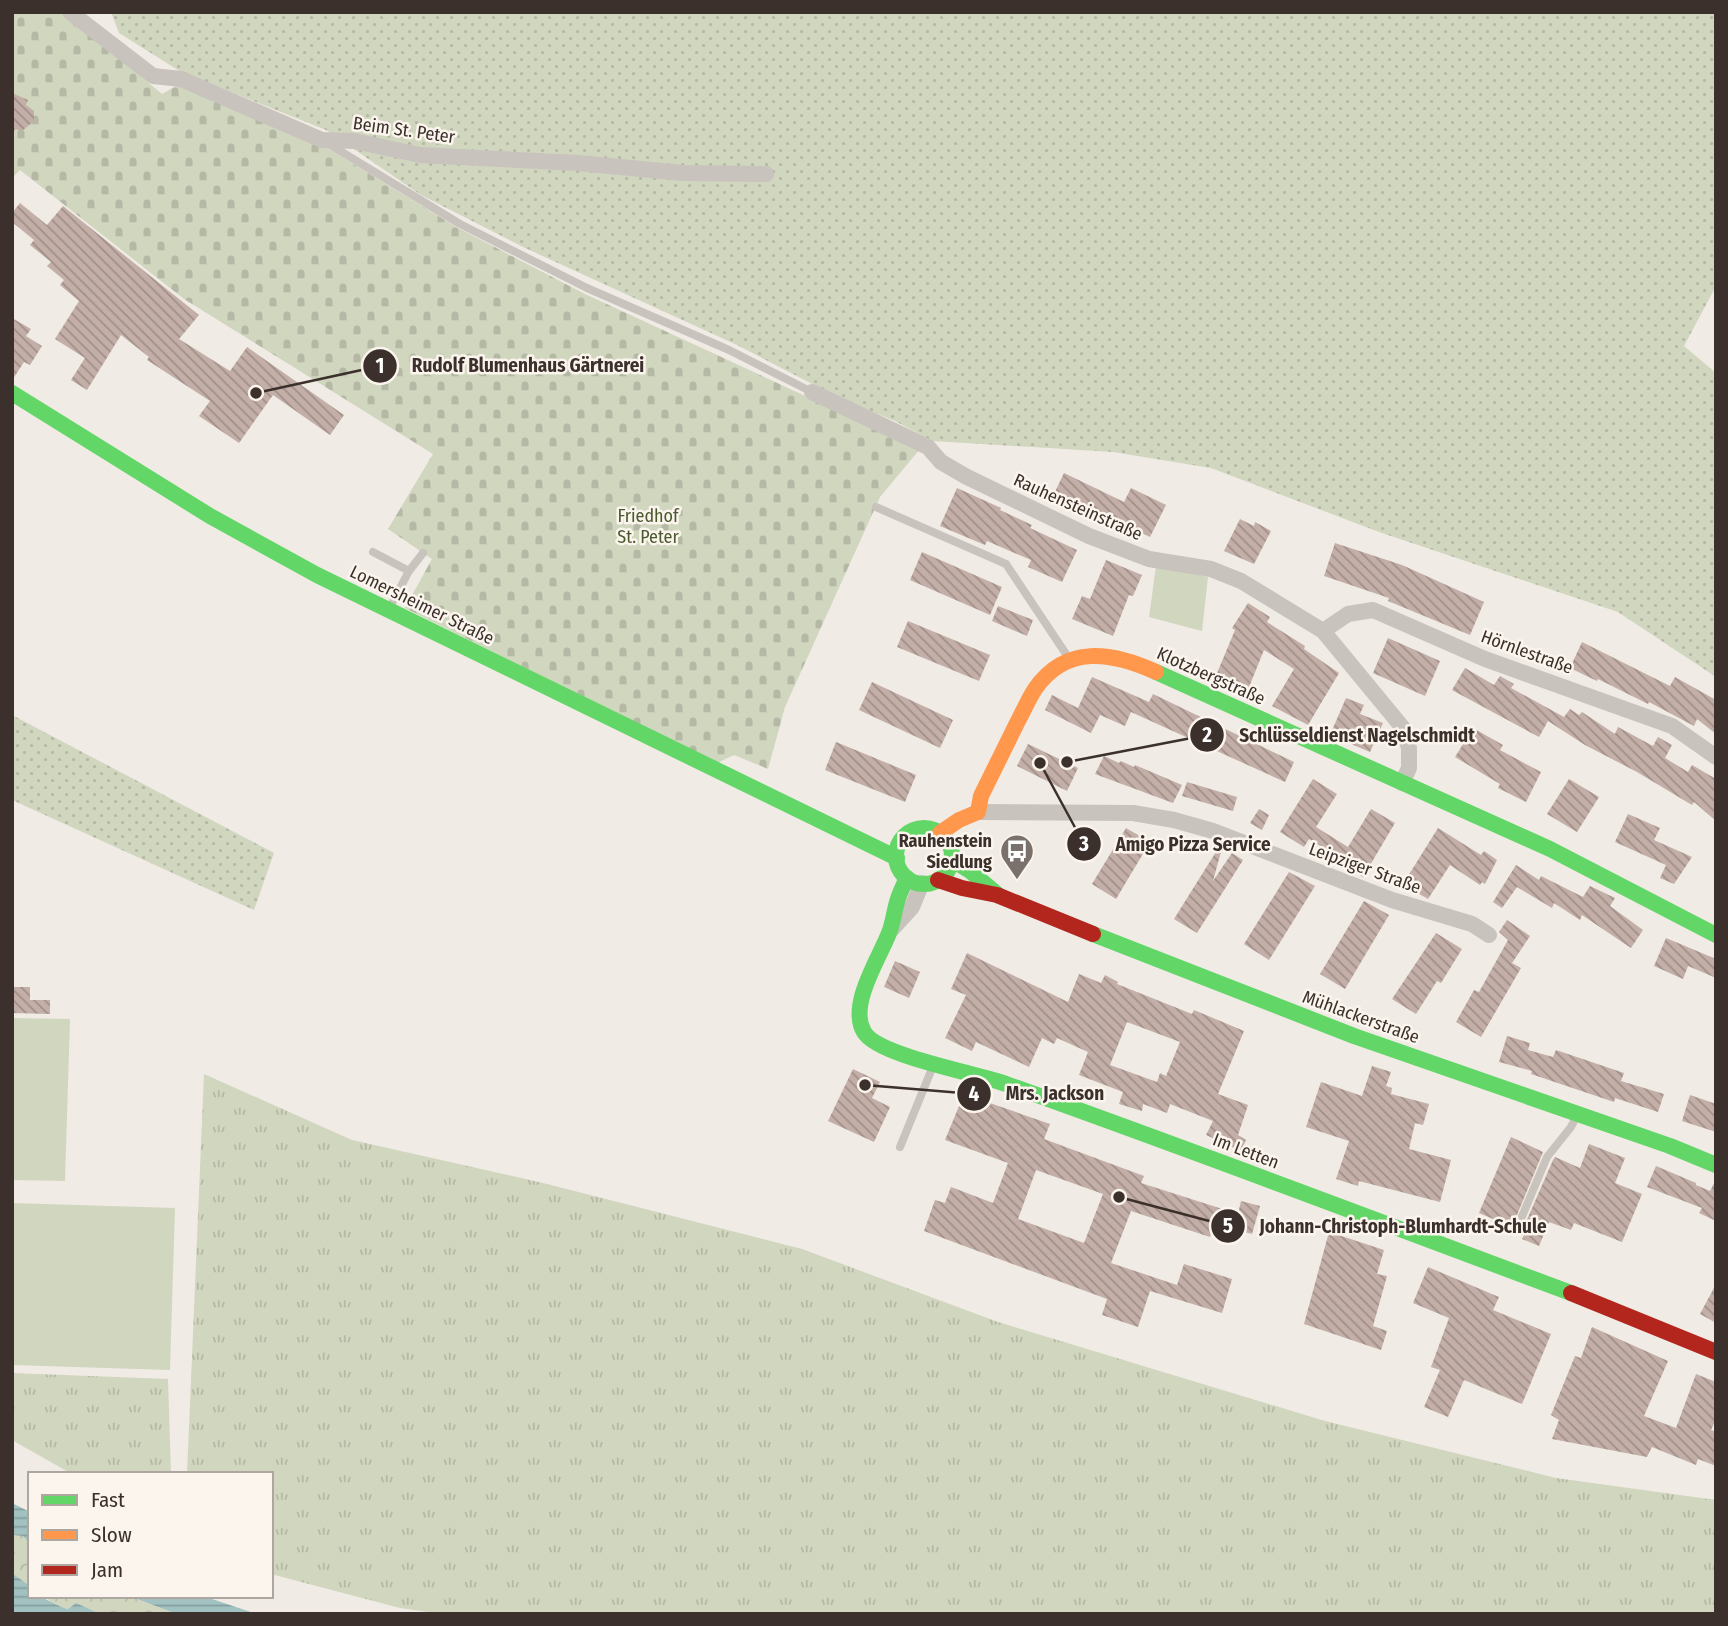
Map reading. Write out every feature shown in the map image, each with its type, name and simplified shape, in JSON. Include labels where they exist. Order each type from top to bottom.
[{"type":"street","name":"Beim St. Peter","points":[[70,12],[153,76],[181,79],[322,140],[354,141],[420,155],[578,163],[683,173],[766,174]]},
{"type":"street","name":"Rauhensteinstraße","points":[[812,392],[928,447],[941,462],[967,478],[1089,536],[1149,559],[1210,569],[1241,581],[1323,631],[1403,728],[1409,748],[1409,768],[1402,783]]},
{"type":"street","name":"Lomersheimer Straße","points":[[12,393],[210,516],[317,575],[897,858]]},
{"type":"street","name":"Hörnlestraße","points":[[1323,631],[1348,614],[1373,610],[1485,659],[1672,726],[1716,757]]},
{"type":"street","name":"Klotzbergstraße","points":[[1070,660],[1089,654],[1113,655],[1131,661],[1550,849],[1716,935]]},
{"type":"street","points":[[940,833],[959,820],[978,812],[981,796],[1035,688],[1052,669],[1070,660]]},
{"type":"street","name":"Leipziger Straße","points":[[978,812],[1133,813],[1174,820],[1213,831],[1392,900],[1472,924],[1489,935]]},
{"type":"street","name":"Lomersheimer Straße","points":[[830,824],[905,836]]},
{"type":"street","points":[[926,828],[940,833],[950,845],[952,860],[949,868],[923,880],[902,872],[897,850],[905,836],[926,828]]},
{"type":"street","name":"Mühlackerstraße","points":[[952,860],[970,871],[997,895]]},
{"type":"street","name":"Mühlackerstraße","points":[[923,880],[997,895],[1354,1036],[1670,1146],[1716,1165]]},
{"type":"street","name":"Im Letten","points":[[923,880],[897,900],[890,931],[863,992],[860,1015],[864,1032],[876,1044],[934,1064],[981,1075],[1103,1118],[1583,1298],[1716,1352]]},
{"type":"lane","points":[[322,140],[460,224],[587,288],[729,350],[812,392]]},
{"type":"lane","points":[[876,508],[1006,564],[1070,660]]},
{"type":"lane","points":[[373,552],[409,571]]},
{"type":"lane","points":[[388,610],[409,571],[423,553]]},
{"type":"lane","points":[[900,1147],[934,1064]]},
{"type":"lane","points":[[1518,1226],[1547,1157],[1571,1128],[1577,1114]]},
{"type":"green space","name":"Friedhof St. Peter","points":[[12,12],[63,12],[162,94],[181,83],[319,143],[458,228],[585,294],[920,449],[880,497],[785,707],[768,769],[734,755],[717,763],[405,608],[432,559],[388,529],[433,454],[184,299],[20,170],[12,178]]},
{"type":"green space","points":[[111,12],[1716,12],[1716,286],[1684,346],[1716,373],[1716,677],[1618,612],[1379,532],[1211,468],[1113,452],[933,441],[895,421],[845,401],[737,345],[523,247],[421,195],[326,130],[181,72],[119,33]]},
{"type":"green space","points":[[1156,566],[1208,577],[1202,631],[1149,617]]},
{"type":"green space","points":[[12,715],[274,853],[254,910],[12,800]]},
{"type":"green space","points":[[12,1018],[70,1019],[65,1181],[12,1180]]},
{"type":"green space","points":[[204,1074],[352,1140],[543,1183],[802,1249],[998,1322],[1325,1421],[1556,1478],[1716,1500],[1716,1614],[442,1614],[400,1608],[273,1575],[273,1472],[187,1472]]},
{"type":"green space","points":[[12,1203],[175,1208],[170,1370],[12,1365]]},
{"type":"green space","points":[[12,1373],[168,1379],[171,1472],[68,1472],[12,1440]]},
{"type":"green space","points":[[14,1534],[23,1536],[28,1542],[28,1585],[12,1573]]},
{"type":"green space","points":[[46,1598],[134,1598],[177,1614],[100,1614],[76,1604],[68,1609],[56,1606]]},
{"type":"water","points":[[12,1503],[28,1511],[28,1542],[23,1536],[12,1537]]},
{"type":"water","points":[[12,1573],[28,1585],[28,1598],[43,1598],[68,1609],[76,1603],[100,1614],[12,1614]]},
{"type":"water","points":[[134,1598],[209,1598],[257,1614],[177,1614]]},
{"type":"building","points":[[12,93],[28,100],[26,105],[34,111],[34,121],[22,131],[15,129],[12,136]]},
{"type":"building","points":[[20,203],[47,225],[63,206],[199,315],[179,339],[230,371],[247,347],[344,415],[330,435],[273,395],[239,443],[199,416],[210,401],[147,360],[149,357],[121,335],[87,390],[71,380],[85,358],[55,339],[79,301],[60,285],[64,280],[47,266],[51,262],[30,245],[34,240],[12,222],[12,213]]},
{"type":"building","points":[[12,318],[31,329],[26,336],[42,346],[30,365],[24,362],[13,379]]},
{"type":"building","points":[[1064,473],[1124,502],[1131,488],[1166,505],[1150,537],[1098,512],[1095,518],[1052,498]]},
{"type":"building","points":[[957,488],[1001,508],[1000,510],[1032,525],[1030,528],[1077,550],[1062,582],[1028,567],[1031,560],[987,541],[985,545],[940,526]]},
{"type":"building","points":[[1240,519],[1254,526],[1255,522],[1271,531],[1254,564],[1224,551]]},
{"type":"building","points":[[1335,543],[1402,565],[1484,602],[1470,635],[1388,601],[1389,598],[1324,576]]},
{"type":"building","points":[[922,552],[1002,587],[990,615],[910,580]]},
{"type":"building","points":[[1106,560],[1142,575],[1133,596],[1129,595],[1113,636],[1072,619],[1082,596],[1090,599]]},
{"type":"building","points":[[1248,603],[1270,617],[1267,622],[1305,646],[1304,649],[1339,673],[1308,725],[1272,706],[1294,669],[1264,650],[1247,692],[1215,678],[1235,630],[1232,628]]},
{"type":"building","points":[[998,606],[1033,620],[1027,636],[992,621]]},
{"type":"building","points":[[908,621],[990,655],[979,681],[897,647]]},
{"type":"building","points":[[1388,638],[1440,661],[1425,696],[1373,673]]},
{"type":"building","points":[[1582,642],[1670,686],[1675,677],[1716,700],[1716,734],[1697,719],[1694,726],[1649,702],[1648,704],[1570,668]]},
{"type":"building","points":[[1465,668],[1494,685],[1500,676],[1514,684],[1511,688],[1564,717],[1570,709],[1579,715],[1582,712],[1615,734],[1618,727],[1653,746],[1658,737],[1672,745],[1665,758],[1688,772],[1692,765],[1716,779],[1716,821],[1694,802],[1692,805],[1548,721],[1539,737],[1452,690]]},
{"type":"building","points":[[1092,677],[1149,702],[1153,694],[1294,762],[1285,782],[1131,712],[1125,726],[1100,715],[1091,733],[1045,710],[1052,695],[1078,708]]},
{"type":"building","points":[[872,682],[953,720],[940,748],[859,710]]},
{"type":"building","points":[[1346,698],[1364,705],[1360,714],[1383,723],[1370,752],[1330,735]]},
{"type":"building","points":[[1473,728],[1503,745],[1500,750],[1541,772],[1526,802],[1498,788],[1500,784],[1455,757]]},
{"type":"building","points":[[836,742],[916,775],[905,802],[825,770]]},
{"type":"building","points":[[1028,744],[1078,768],[1067,791],[1017,766]]},
{"type":"building","points":[[1104,756],[1119,763],[1121,761],[1134,767],[1135,765],[1182,785],[1173,803],[1095,774]]},
{"type":"building","points":[[1313,779],[1337,794],[1316,827],[1348,847],[1371,809],[1395,823],[1363,877],[1339,863],[1342,859],[1309,839],[1304,847],[1280,832]]},
{"type":"building","points":[[1569,779],[1599,797],[1577,832],[1547,814]]},
{"type":"building","points":[[1187,782],[1237,797],[1233,811],[1182,796]]},
{"type":"building","points":[[1259,809],[1269,815],[1262,830],[1250,823]]},
{"type":"building","points":[[1628,814],[1660,828],[1654,840],[1692,857],[1674,884],[1660,878],[1666,865],[1615,842]]},
{"type":"building","points":[[1126,828],[1150,842],[1116,899],[1092,884]]},
{"type":"building","points":[[1438,828],[1481,855],[1484,851],[1497,860],[1485,884],[1482,882],[1480,885],[1450,865],[1428,899],[1403,884]]},
{"type":"building","points":[[1219,847],[1222,848],[1213,881],[1232,853],[1243,860],[1197,933],[1174,919]]},
{"type":"building","points":[[1516,865],[1539,880],[1541,876],[1583,897],[1590,886],[1615,898],[1610,906],[1643,930],[1631,948],[1582,915],[1580,920],[1554,903],[1552,908],[1517,887],[1502,908],[1493,902]]},
{"type":"building","points":[[1289,872],[1315,886],[1269,960],[1244,944]]},
{"type":"building","points":[[1364,901],[1389,915],[1345,989],[1320,974]]},
{"type":"building","points":[[1507,920],[1530,936],[1512,963],[1521,968],[1481,1037],[1456,1022],[1474,990],[1479,992],[1508,940],[1499,932]]},
{"type":"building","points":[[1436,933],[1462,949],[1441,983],[1437,981],[1416,1014],[1392,999]]},
{"type":"building","points":[[1666,938],[1716,959],[1716,978],[1688,966],[1683,979],[1654,966]]},
{"type":"building","points":[[967,953],[1068,1002],[1079,974],[1101,983],[1105,975],[1118,982],[1117,984],[1192,1014],[1194,1010],[1244,1031],[1218,1094],[1248,1105],[1238,1135],[1246,1140],[1241,1151],[1206,1135],[1213,1121],[1170,1104],[1167,1113],[1143,1104],[1142,1111],[1119,1104],[1123,1092],[1079,1075],[1088,1052],[1057,1038],[1054,1044],[1042,1038],[1029,1067],[976,1042],[972,1051],[945,1038],[966,995],[951,989]],"holes":[[[1127,1022],[1180,1042],[1166,1076],[1160,1073],[1157,1082],[1110,1065]]]},
{"type":"building","points":[[895,961],[920,972],[909,998],[884,987]]},
{"type":"building","points":[[12,987],[30,987],[30,1000],[50,1000],[50,1014],[12,1013]]},
{"type":"building","points":[[1507,1036],[1530,1043],[1528,1050],[1553,1057],[1556,1050],[1624,1073],[1621,1081],[1664,1094],[1658,1112],[1615,1098],[1614,1102],[1531,1074],[1532,1071],[1499,1062]]},
{"type":"building","points":[[1372,1066],[1391,1072],[1386,1086],[1392,1088],[1391,1094],[1429,1104],[1423,1125],[1415,1123],[1409,1149],[1451,1160],[1440,1202],[1359,1181],[1358,1186],[1336,1179],[1349,1141],[1306,1127],[1321,1082],[1362,1096]]},
{"type":"building","points":[[853,1069],[880,1082],[872,1098],[890,1107],[874,1142],[828,1121]]},
{"type":"building","points":[[964,1094],[1050,1124],[1044,1139],[1144,1176],[1141,1183],[1238,1214],[1241,1201],[1260,1206],[1252,1234],[1214,1224],[1210,1237],[1131,1211],[1111,1263],[1177,1285],[1184,1264],[1232,1279],[1222,1313],[1150,1291],[1138,1327],[1102,1315],[1107,1299],[924,1231],[935,1200],[945,1203],[951,1187],[993,1203],[1008,1163],[945,1140]],"holes":[[[1036,1170],[1103,1194],[1084,1243],[1018,1219]]]},
{"type":"building","points":[[1690,1095],[1716,1104],[1716,1132],[1682,1121]]},
{"type":"building","points":[[1511,1137],[1543,1152],[1512,1227],[1479,1213]]},
{"type":"building","points":[[1589,1144],[1625,1158],[1615,1183],[1642,1194],[1622,1242],[1574,1223],[1571,1230],[1549,1222],[1539,1246],[1522,1239],[1525,1233],[1522,1231],[1555,1157],[1580,1168]]},
{"type":"building","points":[[1656,1166],[1710,1191],[1716,1179],[1716,1221],[1699,1213],[1702,1208],[1647,1187]]},
{"type":"building","points":[[1329,1232],[1384,1250],[1377,1274],[1387,1276],[1373,1326],[1387,1331],[1381,1350],[1304,1324]]},
{"type":"building","points":[[1428,1267],[1499,1297],[1493,1310],[1551,1334],[1522,1404],[1464,1380],[1448,1417],[1424,1407],[1440,1370],[1431,1367],[1449,1318],[1413,1303]]},
{"type":"building","points":[[1716,1284],[1716,1323],[1700,1314]]},
{"type":"building","points":[[1592,1327],[1668,1361],[1644,1416],[1676,1428],[1696,1374],[1716,1382],[1716,1419],[1711,1430],[1716,1432],[1716,1466],[1698,1459],[1696,1465],[1652,1447],[1647,1457],[1552,1439],[1559,1420],[1551,1415],[1575,1356],[1581,1358]]},
{"type":"traffic: fast","points":[[12,393],[210,516],[317,575],[897,858]]},
{"type":"traffic: fast","points":[[1156,672],[1550,849],[1716,935]]},
{"type":"traffic: fast","points":[[924,828],[944,836],[952,856],[944,876],[924,884],[904,876],[896,856],[904,836],[924,828]]},
{"type":"traffic: fast","points":[[952,860],[997,894]]},
{"type":"traffic: fast","points":[[907,878],[889,933],[862,996],[860,1021],[864,1032],[873,1041],[907,1056],[1006,1084],[1077,1109],[1571,1293]]},
{"type":"traffic: fast","points":[[1093,934],[1354,1036],[1670,1146],[1716,1165]]},
{"type":"traffic: slow","points":[[940,833],[959,820],[978,812],[981,796],[1017,723],[1035,689],[1047,675],[1061,665],[1091,656],[1123,660],[1156,672]]},
{"type":"traffic: jam","points":[[938,880],[997,895],[1093,934]]},
{"type":"traffic: jam","points":[[1571,1293],[1716,1352]]},
{"type":"place","name":"Rudolf Blumenhaus Gärtnerei","points":[[256,393]]},
{"type":"place","name":"Schlüsseldienst Nagelschmidt","points":[[1067,762]]},
{"type":"place","name":"Amigo Pizza Service","points":[[1040,763]]},
{"type":"place","name":"Rauhenstein Siedlung","points":[[1017,881]]},
{"type":"place","name":"Mrs. Jackson","points":[[865,1085]]},
{"type":"place","name":"Johann-Christoph-Blumhardt-Schule","points":[[1119,1197]]}]
